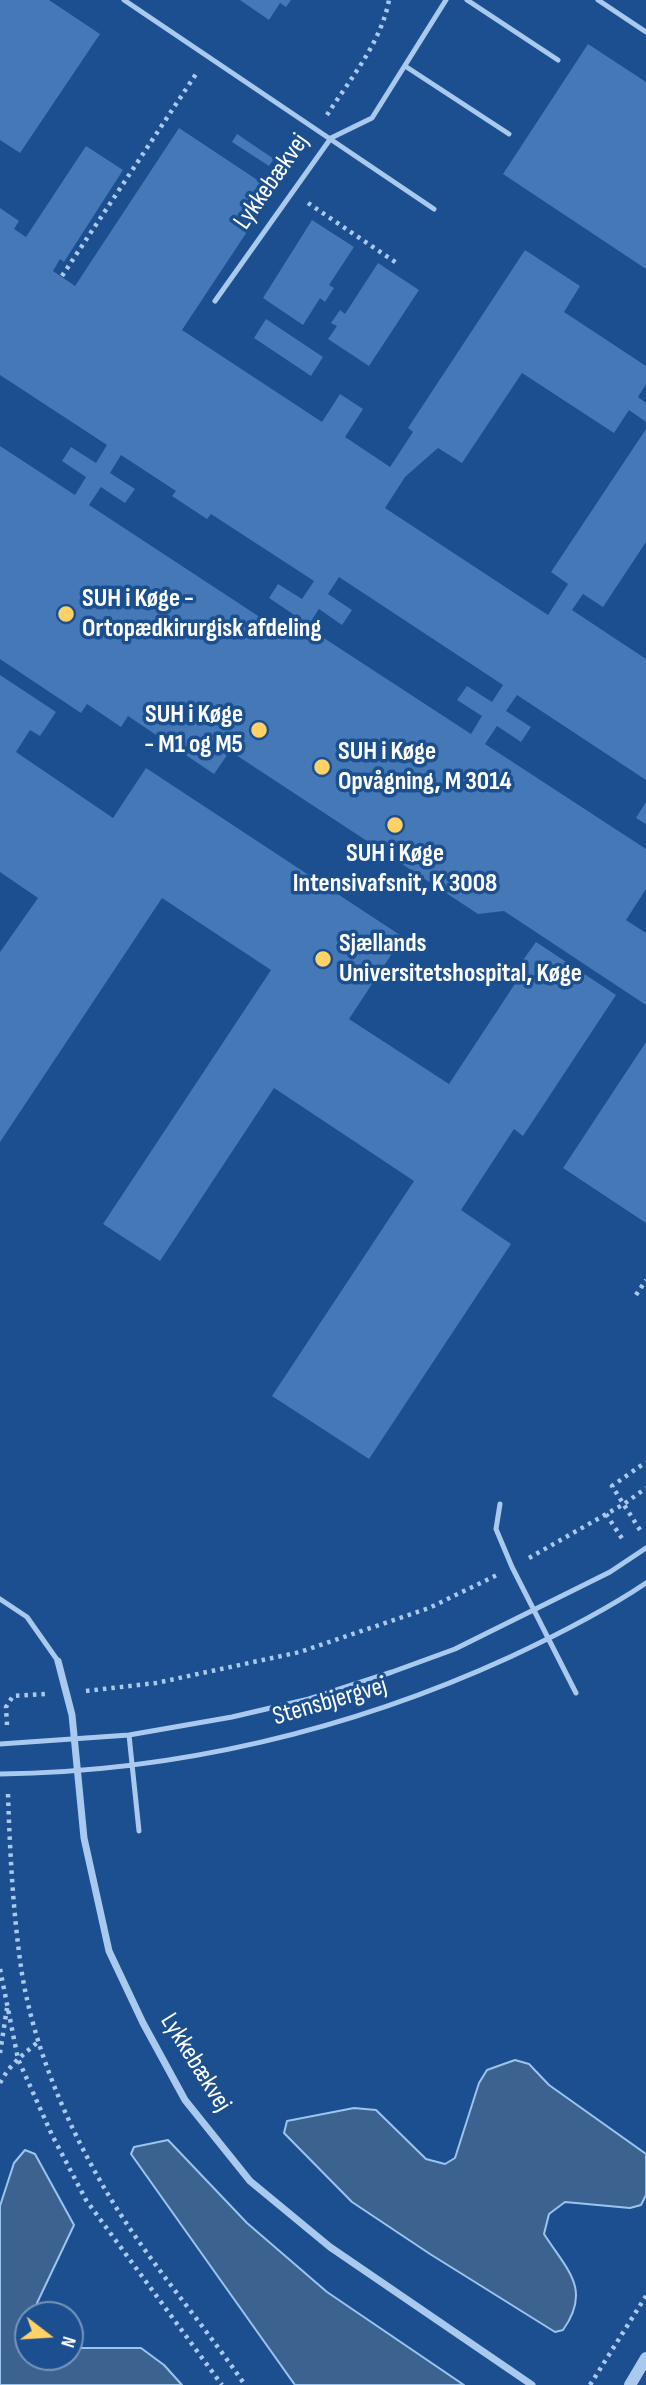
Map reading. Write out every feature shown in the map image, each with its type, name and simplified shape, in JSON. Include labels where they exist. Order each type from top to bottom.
[{"type":"street","name":"Lykkebækvej","points":[[58,1661],[72,1715],[84,1839],[109,1951],[143,2023],[185,2100],[250,2181],[330,2247],[533,2385]]},
{"type":"street","points":[[629,2385],[646,2358]]},
{"type":"lane","points":[[124,0],[435,209]]},
{"type":"lane","name":"Lykkebækvej","points":[[215,301],[331,138],[372,118],[446,0]]},
{"type":"lane","points":[[467,0],[558,60]]},
{"type":"lane","points":[[598,0],[646,32]]},
{"type":"lane","points":[[405,66],[509,134]]},
{"type":"lane","points":[[500,1504],[496,1529],[512,1567],[576,1693]]},
{"type":"lane","name":"Stensbjergvej","points":[[0,1744],[75,1741],[129,1735],[232,1717],[321,1695],[454,1649],[610,1572],[646,1548]]},
{"type":"lane","name":"Stensbjergvej","points":[[0,1774],[134,1766],[238,1747],[318,1728],[466,1677],[549,1639],[646,1584]]},
{"type":"lane","points":[[0,1599],[27,1617],[58,1661]]},
{"type":"lane","points":[[129,1735],[139,1831]]},
{"type":"path","points":[[318,128],[374,43],[386,20],[389,0]]},
{"type":"path","points":[[62,275],[208,55]]},
{"type":"path","points":[[293,192],[398,264]]},
{"type":"path","points":[[636,1295],[646,1280]]},
{"type":"path","points":[[646,1462],[612,1486],[646,1539]]},
{"type":"path","points":[[8,1744],[6,1707],[13,1696],[156,1683],[300,1652],[429,1608],[512,1567],[624,1504],[646,1488]]},
{"type":"path","points":[[8,1774],[13,1903],[23,1976],[39,2041],[55,2090],[99,2178],[151,2257],[245,2385]]},
{"type":"path","points":[[0,1969],[18,2059],[52,2135],[86,2200],[222,2385]]},
{"type":"path","points":[[0,2053],[7,2004]]},
{"type":"path","points":[[0,2084],[6,2072],[39,2041]]},
{"type":"path","points":[[590,2385],[646,2295]]},
{"type":"water","points":[[515,2060],[529,2064],[549,2085],[646,2154],[646,2195],[641,2205],[630,2208],[565,2202],[549,2214],[544,2234],[568,2269],[576,2291],[576,2303],[571,2316],[563,2330],[555,2332],[352,2202],[284,2133],[287,2121],[354,2108],[376,2110],[426,2159],[445,2164],[455,2158],[479,2083],[487,2070]]},
{"type":"water","points":[[168,2140],[247,2223],[327,2292],[464,2385],[295,2385],[131,2154],[134,2147]]},
{"type":"water","points":[[25,2150],[35,2154],[74,2225],[38,2301],[14,2301],[14,2371],[84,2371],[84,2348],[141,2348],[164,2365],[182,2385],[0,2385],[0,2206],[14,2163]]},
{"type":"building","points":[[0,0],[49,0],[100,34],[20,153],[0,140]]},
{"type":"building","points":[[240,0],[291,0],[286,7],[280,3],[269,20]]},
{"type":"building","points":[[588,44],[646,82],[646,269],[503,174]]},
{"type":"building","points":[[179,128],[274,191],[182,330],[322,422],[340,394],[363,409],[345,437],[390,467],[413,432],[408,428],[525,250],[580,286],[564,312],[646,366],[646,384],[638,397],[646,403],[646,422],[629,410],[614,433],[522,373],[462,463],[438,448],[405,477],[385,508],[548,615],[568,584],[551,572],[646,429],[646,542],[603,607],[583,594],[572,610],[646,659],[646,780],[517,695],[506,711],[531,727],[521,742],[497,726],[485,744],[646,849],[646,889],[626,920],[646,933],[646,1005],[504,911],[478,914],[230,751],[214,774],[128,716],[121,727],[87,704],[81,713],[0,659],[0,446],[75,495],[86,477],[62,461],[71,447],[96,463],[107,445],[0,375],[0,208],[19,221],[14,229],[26,237],[86,146],[123,170],[64,262],[60,259],[53,271],[75,286]],"holes":[[[121,455],[176,491],[172,496],[207,519],[211,514],[314,581],[302,599],[278,584],[269,598],[293,614],[281,631],[89,505],[101,487],[125,503],[135,489],[110,473]],[[339,577],[503,685],[492,702],[467,686],[457,700],[482,716],[471,734],[307,627],[319,609],[342,625],[352,610],[328,594]]]},
{"type":"building","points":[[237,134],[274,159],[269,166],[232,142]]},
{"type":"building","points":[[312,220],[354,247],[329,285],[334,288],[325,302],[320,298],[303,325],[263,298]]},
{"type":"building","points":[[378,263],[419,290],[369,366],[328,339],[337,326],[331,323],[340,310],[345,314]]},
{"type":"building","points":[[266,319],[323,357],[311,376],[254,338]]},
{"type":"building","points":[[0,675],[56,712],[40,736],[30,730],[16,752],[113,818],[146,768],[403,937],[349,1019],[449,1084],[528,964],[523,960],[536,942],[616,995],[523,1136],[514,1129],[461,1210],[511,1244],[369,1459],[272,1396],[414,1181],[274,1088],[160,1261],[103,1224],[271,970],[162,898],[0,1142],[0,952],[38,898],[0,872]]},
{"type":"building","points":[[646,802],[646,824],[636,818]]},
{"type":"building","points":[[646,1042],[646,1223],[563,1168]]},
{"type":"place","name":"SUH i Køge - Ortopædkirurgisk afdeling","points":[[66,614]]},
{"type":"place","name":"SUH i Køge - M1 og M5","points":[[259,730]]},
{"type":"place","name":"SUH i Køge Opvågning, M 3014","points":[[322,767]]},
{"type":"place","name":"SUH i Køge Intensivafsnit, K 3008","points":[[395,825]]},
{"type":"place","name":"Sjællands Universitetshospital, Køge","points":[[323,959]]}]
